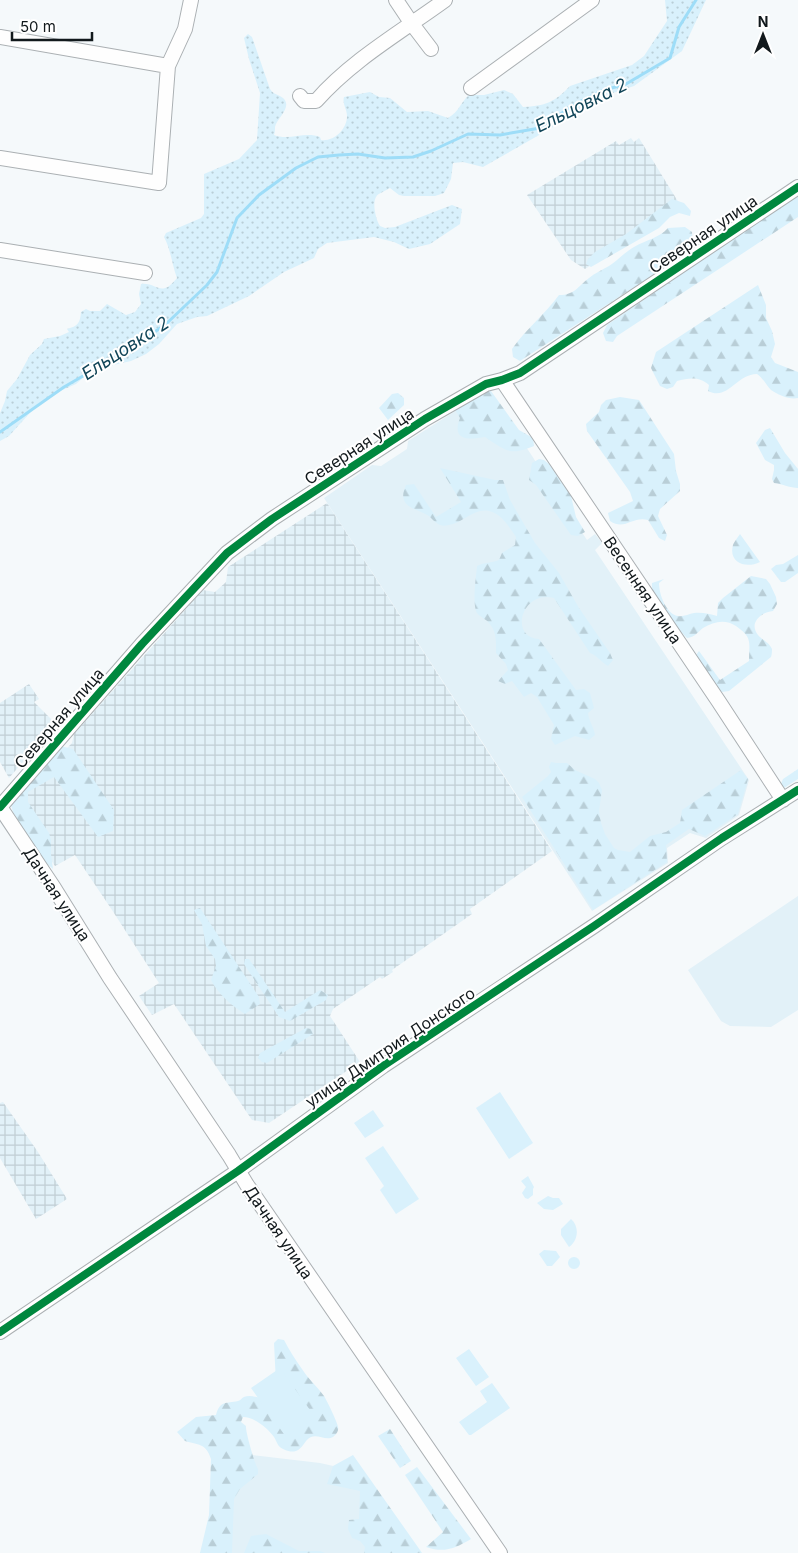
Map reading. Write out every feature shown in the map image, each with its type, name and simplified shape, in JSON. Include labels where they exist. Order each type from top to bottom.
[{"type":"street","points":[[0,158],[159,183],[168,66],[185,29],[191,0]]},
{"type":"street","points":[[396,0],[431,49]]},
{"type":"street","points":[[300,96],[304,101],[316,101],[332,82],[445,0]]},
{"type":"street","points":[[471,88],[592,0]]},
{"type":"street","points":[[0,37],[168,66]]},
{"type":"street","name":"Северная улица","points":[[0,807],[142,644],[227,553],[272,519],[425,419],[486,384],[520,373],[798,187]]},
{"type":"street","points":[[0,250],[145,273]]},
{"type":"street","name":"Весенняя улица","points":[[502,380],[783,800]]},
{"type":"street","name":"улица Дмитрия Донского","points":[[0,1332],[238,1171],[383,1066],[594,926],[722,838],[798,790]]},
{"type":"street","name":"Дачная улица","points":[[0,807],[54,888],[110,978],[238,1171],[500,1553]]},
{"type":"shaded area","points":[[631,138],[634,142],[639,138],[682,208],[585,269],[571,260],[527,195],[616,141],[619,145]]},
{"type":"shaded area","points":[[468,403],[498,404],[587,540],[595,534],[602,543],[595,550],[749,780],[739,815],[706,838],[690,833],[667,848],[668,863],[592,911],[324,498],[372,465],[381,466],[407,449],[408,441]]},
{"type":"shaded area","points":[[327,503],[552,851],[470,909],[472,914],[392,970],[393,972],[382,979],[380,977],[333,1009],[330,1016],[360,1062],[269,1123],[252,1120],[174,1004],[152,1015],[139,996],[159,983],[112,910],[75,855],[55,866],[13,803],[72,743],[74,734],[203,590],[215,592],[226,582],[228,567]]},
{"type":"shaded area","points":[[29,684],[39,699],[34,702],[56,724],[9,778],[0,762],[0,703]]},
{"type":"shaded area","points":[[798,896],[798,1010],[771,1027],[730,1026],[721,1021],[688,970]]},
{"type":"shaded area","points":[[3,1102],[38,1152],[67,1199],[36,1219],[0,1158],[0,1103]]},
{"type":"shaded area","points":[[235,1453],[320,1463],[351,1470],[376,1506],[373,1553],[223,1553]]},
{"type":"green space","points":[[665,0],[706,0],[682,51],[634,86],[613,93],[483,167],[463,162],[453,163],[451,179],[444,193],[435,196],[404,196],[399,195],[390,188],[377,196],[374,204],[376,216],[380,226],[385,228],[395,227],[452,205],[462,209],[460,224],[430,244],[409,249],[394,242],[374,237],[327,243],[318,249],[314,258],[284,272],[249,296],[207,316],[197,317],[177,324],[159,344],[146,354],[131,361],[92,370],[76,384],[51,395],[38,404],[9,436],[0,441],[0,413],[7,391],[17,379],[30,355],[42,344],[44,339],[69,332],[67,329],[78,324],[81,312],[86,309],[100,311],[107,304],[126,315],[135,312],[141,304],[139,294],[141,284],[163,289],[167,288],[177,278],[164,237],[166,233],[201,218],[204,214],[204,174],[239,159],[257,140],[260,93],[244,38],[248,34],[252,37],[270,89],[286,101],[285,109],[276,124],[274,135],[285,137],[314,135],[320,137],[321,140],[326,140],[334,137],[345,126],[347,116],[344,97],[370,92],[379,97],[390,98],[407,112],[428,111],[448,118],[455,113],[469,95],[484,95],[504,90],[513,94],[523,107],[538,106],[549,102],[570,86],[632,65],[644,56],[667,21]]},
{"type":"green space","points":[[798,194],[798,217],[617,336],[613,342],[606,341],[603,333],[607,325]]},
{"type":"green space","points":[[672,199],[684,203],[691,211],[690,216],[679,213],[670,217],[659,228],[591,267],[586,264],[595,252],[626,234]]},
{"type":"green space","points":[[685,227],[692,232],[693,249],[520,361],[513,357],[512,349],[559,295],[569,294],[576,290],[591,276],[609,266],[631,249],[656,237],[668,228]]},
{"type":"green space","points":[[758,285],[766,305],[766,318],[775,344],[771,357],[775,363],[798,372],[798,398],[788,398],[774,392],[757,374],[743,378],[721,393],[708,391],[709,385],[694,378],[677,381],[673,387],[667,389],[660,386],[651,368],[656,352]]},
{"type":"green space","points":[[491,391],[519,430],[533,438],[534,446],[519,451],[508,451],[485,437],[473,439],[460,435],[458,426],[460,418],[454,408],[475,393]]},
{"type":"green space","points":[[398,393],[404,398],[404,405],[388,420],[379,408],[392,394]]},
{"type":"green space","points":[[620,397],[639,400],[674,454],[680,491],[660,509],[658,516],[667,535],[665,541],[659,538],[648,520],[642,519],[624,524],[615,524],[610,521],[608,513],[633,501],[630,492],[587,431],[586,424],[599,412],[601,405],[606,400]]},
{"type":"green space","points":[[770,428],[785,453],[798,469],[798,488],[774,483],[772,479],[774,465],[765,460],[756,443],[765,430]]},
{"type":"green space","points":[[539,459],[549,464],[571,496],[576,517],[585,532],[578,536],[571,535],[536,485],[529,480],[532,463]]},
{"type":"green space","points":[[440,468],[503,480],[510,500],[535,543],[559,573],[579,608],[610,653],[613,660],[608,666],[590,653],[554,598],[543,597],[534,601],[527,607],[523,615],[524,631],[530,637],[539,639],[576,690],[584,689],[590,693],[594,708],[588,713],[595,735],[589,740],[575,736],[555,745],[551,739],[554,725],[537,697],[531,693],[524,697],[512,681],[505,684],[498,681],[508,670],[506,664],[496,653],[496,637],[492,626],[477,613],[475,590],[477,566],[499,560],[502,553],[515,545],[516,537],[498,515],[489,511],[478,512],[454,524],[443,526],[426,514],[408,506],[403,498],[403,494],[406,485],[414,484],[436,517],[461,502]]},
{"type":"green space","points":[[740,534],[760,562],[749,565],[739,563],[733,556],[733,545]]},
{"type":"green space","points":[[798,555],[798,573],[785,582],[781,582],[771,569]]},
{"type":"green space","points":[[751,576],[766,579],[776,597],[777,604],[773,611],[765,613],[755,622],[755,630],[758,635],[772,649],[771,657],[729,691],[722,692],[712,684],[696,655],[699,651],[720,680],[749,661],[748,637],[728,622],[716,622],[703,628],[694,636],[687,638],[659,605],[652,590],[652,583],[664,579],[659,583],[660,593],[670,612],[678,616],[700,613],[717,616],[718,603]]},
{"type":"green space","points":[[60,746],[73,749],[114,810],[113,831],[98,837],[54,777],[28,792],[28,802],[49,833],[53,869],[42,859],[13,812],[11,805]]},
{"type":"green space","points":[[551,762],[567,763],[575,770],[595,779],[599,783],[602,790],[599,811],[605,834],[614,848],[630,852],[650,836],[666,832],[680,823],[682,810],[741,770],[748,779],[738,814],[705,836],[689,829],[666,845],[667,862],[593,910],[522,797],[548,776],[551,772],[549,767]]},
{"type":"green space","points":[[798,769],[798,779],[784,788],[781,784],[783,779]]},
{"type":"green space","points":[[200,908],[259,997],[260,1004],[245,1014],[217,990],[211,980],[216,966],[215,959],[206,946],[202,924],[194,910]]},
{"type":"green space","points":[[245,959],[249,959],[285,1012],[320,990],[328,995],[326,1000],[290,1021],[279,1017],[244,964]]},
{"type":"green space","points":[[306,1028],[311,1029],[313,1034],[267,1063],[262,1062],[258,1058],[260,1053]]},
{"type":"green space","points":[[500,1092],[533,1143],[509,1159],[476,1108]]},
{"type":"green space","points":[[373,1110],[384,1126],[365,1138],[354,1123]]},
{"type":"green space","points":[[383,1146],[419,1199],[396,1214],[380,1190],[384,1186],[365,1158]]},
{"type":"green space","points":[[528,1176],[534,1187],[533,1195],[528,1199],[522,1193],[526,1187],[521,1181]]},
{"type":"green space","points":[[548,1196],[559,1198],[563,1204],[553,1210],[544,1209],[537,1203]]},
{"type":"green space","points":[[571,1219],[576,1226],[577,1234],[569,1247],[561,1235],[561,1229]]},
{"type":"green space","points":[[544,1250],[556,1251],[560,1257],[552,1266],[547,1266],[539,1254]]},
{"type":"green space","points":[[574,1257],[580,1263],[574,1269],[568,1263]]},
{"type":"green space","points":[[278,1339],[284,1340],[304,1373],[324,1396],[336,1421],[338,1431],[330,1438],[311,1437],[298,1450],[289,1451],[280,1447],[271,1434],[260,1424],[252,1419],[243,1417],[241,1422],[246,1426],[258,1474],[240,1489],[234,1499],[232,1553],[200,1553],[209,1515],[211,1459],[204,1447],[185,1441],[177,1432],[196,1417],[216,1415],[219,1407],[222,1405],[238,1401],[243,1397],[253,1396],[269,1400],[276,1383],[274,1343]]},
{"type":"green space","points":[[469,1349],[489,1377],[476,1386],[456,1358]]},
{"type":"green space","points":[[280,1368],[315,1417],[286,1437],[251,1388]]},
{"type":"green space","points":[[492,1383],[510,1408],[469,1435],[459,1422],[487,1402],[480,1391]]},
{"type":"green space","points":[[390,1429],[411,1461],[400,1468],[378,1436]]},
{"type":"green space","points":[[353,1455],[422,1553],[364,1553],[365,1547],[360,1541],[352,1538],[348,1529],[349,1520],[359,1519],[360,1491],[327,1484],[333,1466]]},
{"type":"green space","points":[[417,1467],[471,1539],[444,1550],[426,1547],[443,1532],[405,1475]]},
{"type":"green space","points":[[266,1534],[299,1551],[320,1551],[325,1553],[244,1553],[251,1536]]},
{"type":"waterway","name":"Ельцовка 2","points":[[0,432],[64,387],[133,347],[166,324],[207,285],[217,272],[237,218],[259,195],[296,168],[318,157],[339,155],[358,154],[385,158],[413,157],[468,134],[500,135],[540,128],[577,103],[601,91],[626,84],[670,58],[679,27],[696,0]]},
{"type":"cycle path","points":[[0,807],[142,644],[227,553],[272,519],[425,419],[486,384],[520,373],[798,187]]},
{"type":"cycle path","points":[[0,1332],[238,1171],[383,1066],[594,926],[722,838],[798,790]]}]
